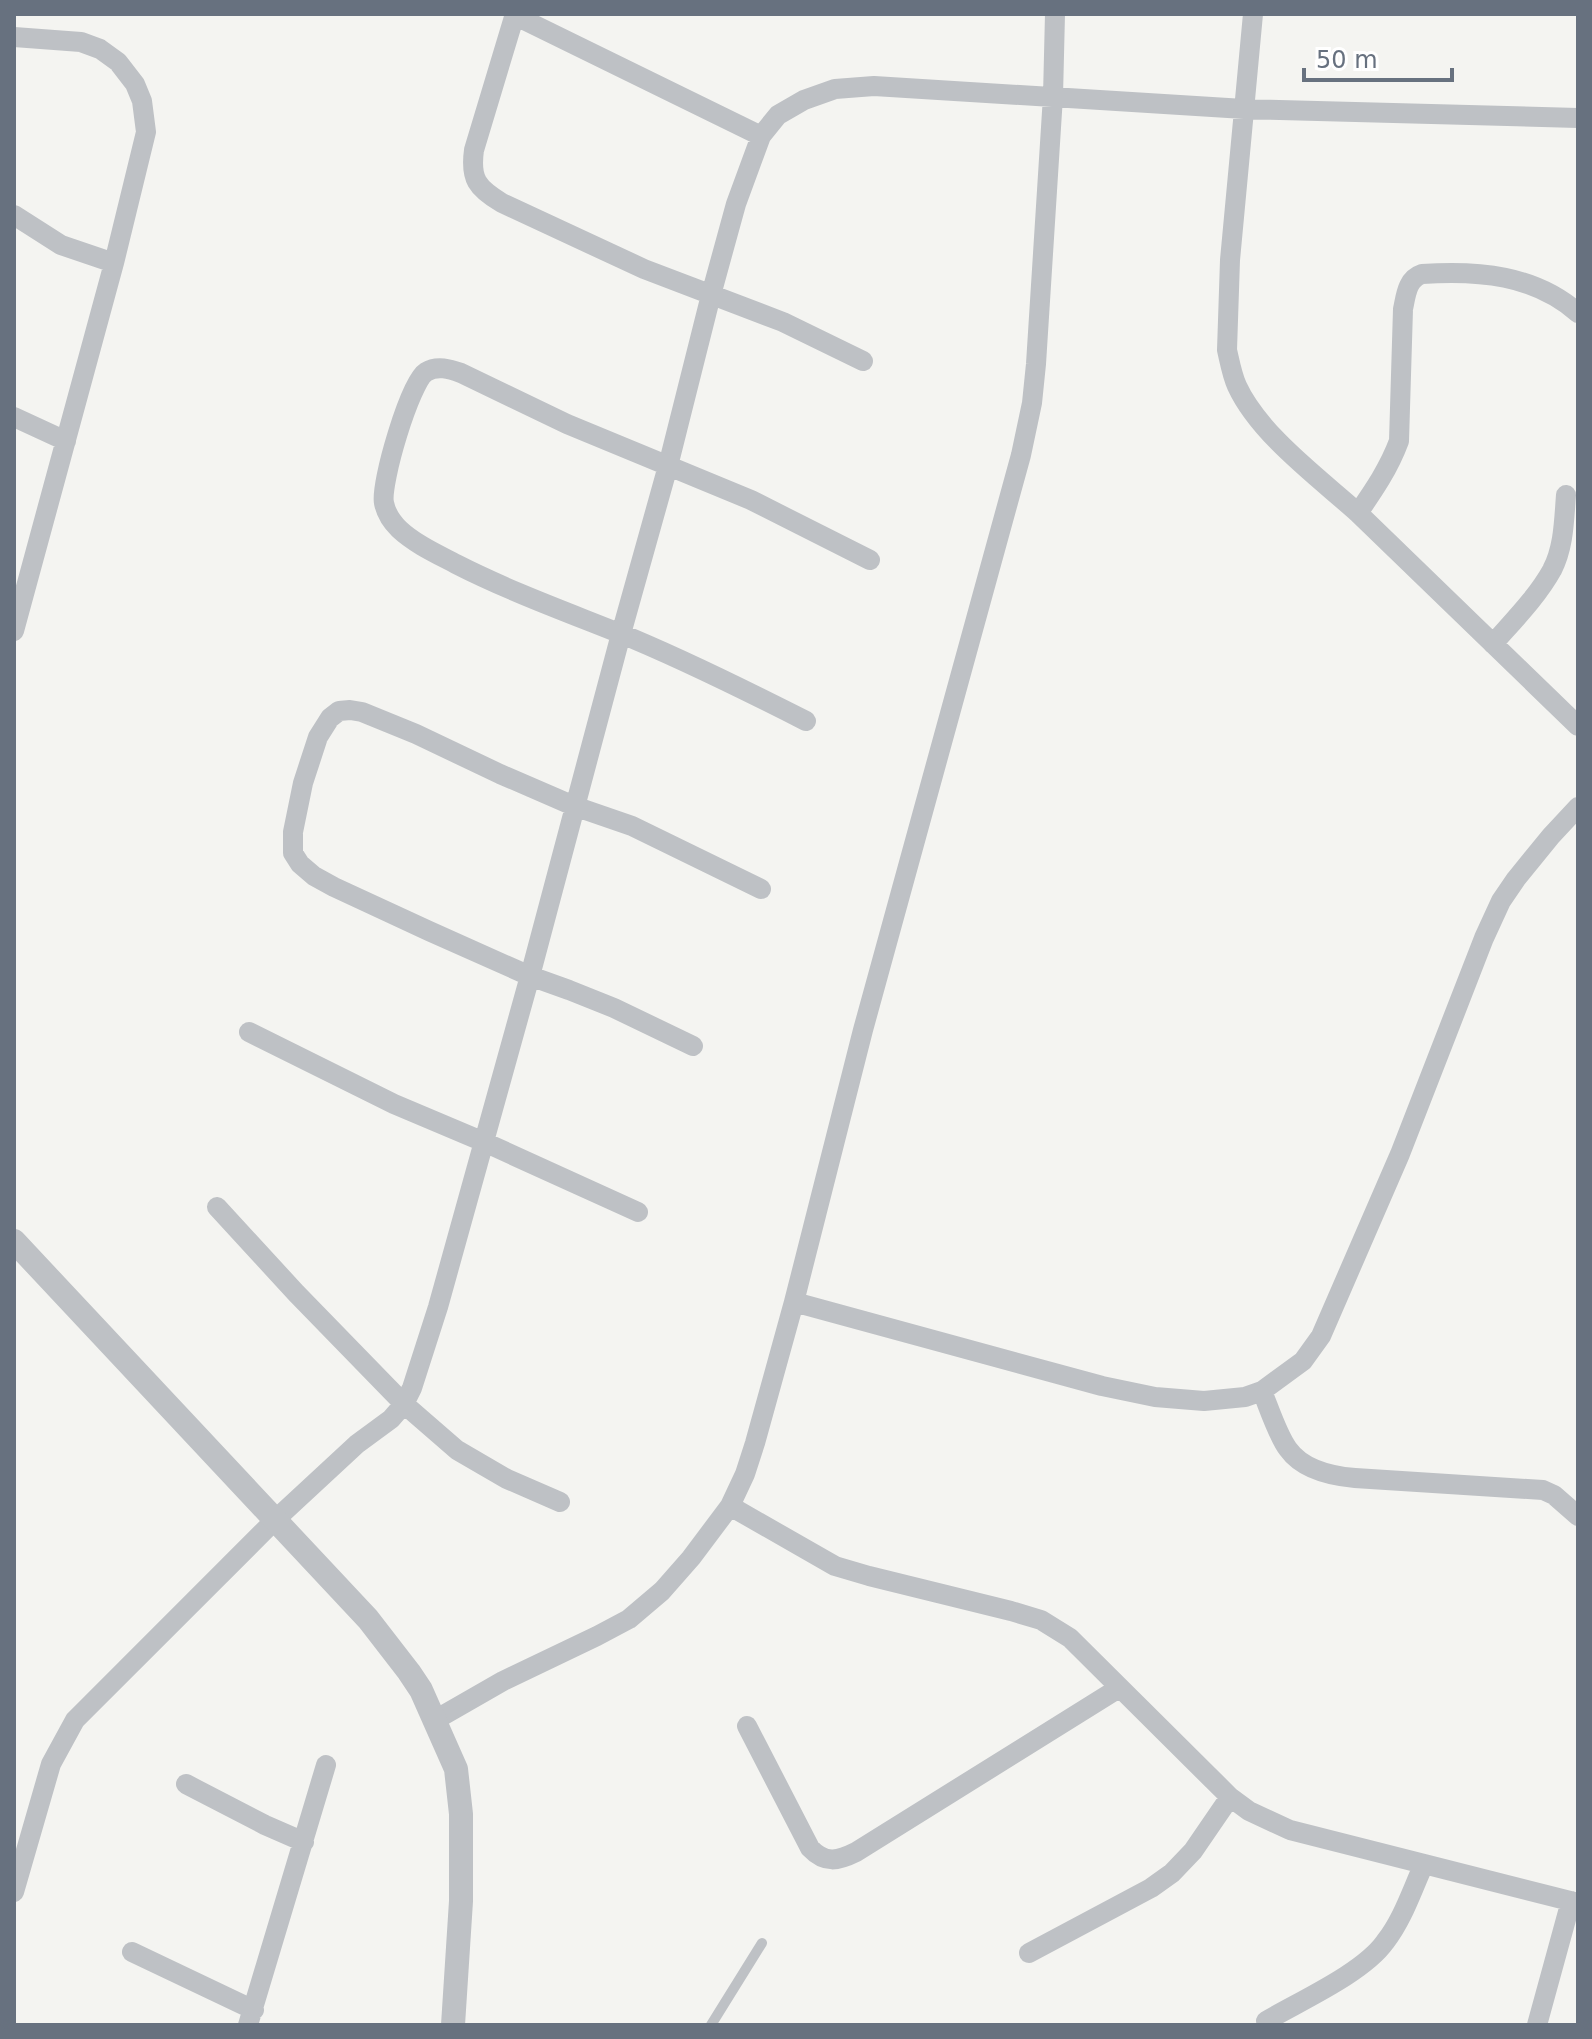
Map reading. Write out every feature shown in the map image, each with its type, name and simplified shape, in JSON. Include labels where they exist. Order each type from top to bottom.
[{"type":"street","points":[[435,1720],[503,1681],[629,1619],[662,1591],[691,1558],[730,1506],[745,1474],[1021,455],[1036,364],[1053,96],[1055,14]]},
{"type":"street","points":[[1253,14],[1228,307],[1227,350],[1238,388],[1252,411],[1281,444],[1358,513],[1578,726]]},
{"type":"street","points":[[761,136],[515,15],[474,150],[472,166],[477,183],[502,203],[644,269],[783,322],[863,361]]},
{"type":"street","points":[[14,37],[81,42],[100,49],[118,62],[135,84],[142,101],[146,132],[114,263],[15,625]]},
{"type":"street","points":[[14,1892],[51,1764],[75,1720],[276,1519],[357,1444],[391,1419],[412,1388],[438,1307],[530,976],[736,204],[761,136],[778,115],[804,100],[835,89],[874,86],[1244,109],[1578,118]]},
{"type":"street","points":[[14,215],[61,245],[114,263]]},
{"type":"street","points":[[1358,513],[1379,483],[1399,441],[1403,309],[1407,289],[1416,276],[1462,272],[1515,278],[1553,294],[1578,313]]},
{"type":"street","points":[[806,721],[692,665],[530,599],[409,538],[390,519],[384,504],[385,479],[411,396],[426,372],[443,368],[461,373],[567,424],[751,500],[870,560]]},
{"type":"street","points":[[14,417],[66,441]]},
{"type":"street","points":[[1493,644],[1536,595],[1552,569],[1563,532],[1566,495]]},
{"type":"street","points":[[693,1046],[614,1008],[530,976],[314,876],[300,864],[293,853],[292,842],[303,783],[318,737],[330,718],[339,711],[350,710],[378,717],[574,806],[632,826],[761,889]]},
{"type":"street","points":[[794,1302],[1102,1386],[1155,1397],[1204,1401],[1245,1397],[1262,1391],[1303,1361],[1321,1336],[1400,1154],[1501,901],[1551,836],[1578,807]]},
{"type":"street","points":[[249,1032],[394,1104],[638,1212]]},
{"type":"street","points":[[217,1207],[404,1404],[457,1450],[507,1479],[560,1502]]},
{"type":"street","points":[[14,1241],[368,1619],[409,1672],[435,1720],[456,1769],[461,1814],[461,1901],[453,2025]]},
{"type":"street","points":[[1262,1391],[1287,1448],[1317,1470],[1333,1476],[1543,1490],[1554,1495],[1578,1516]]},
{"type":"street","points":[[730,1506],[809,1552],[850,1571],[1041,1620],[1070,1638],[1230,1797],[1249,1811],[1290,1830],[1574,1902],[1537,2025]]},
{"type":"street","points":[[747,1726],[810,1848],[817,1856],[836,1860],[856,1852],[1119,1688]]},
{"type":"street","points":[[132,1952],[251,2018],[326,1765]]},
{"type":"street","points":[[186,1784],[304,1842]]},
{"type":"street","points":[[1029,1953],[1151,1888],[1172,1873],[1193,1851],[1230,1797]]},
{"type":"street","points":[[1266,2021],[1357,1968],[1376,1953],[1395,1928],[1424,1864]]},
{"type":"lane","points":[[711,2025],[762,1943]]}]
